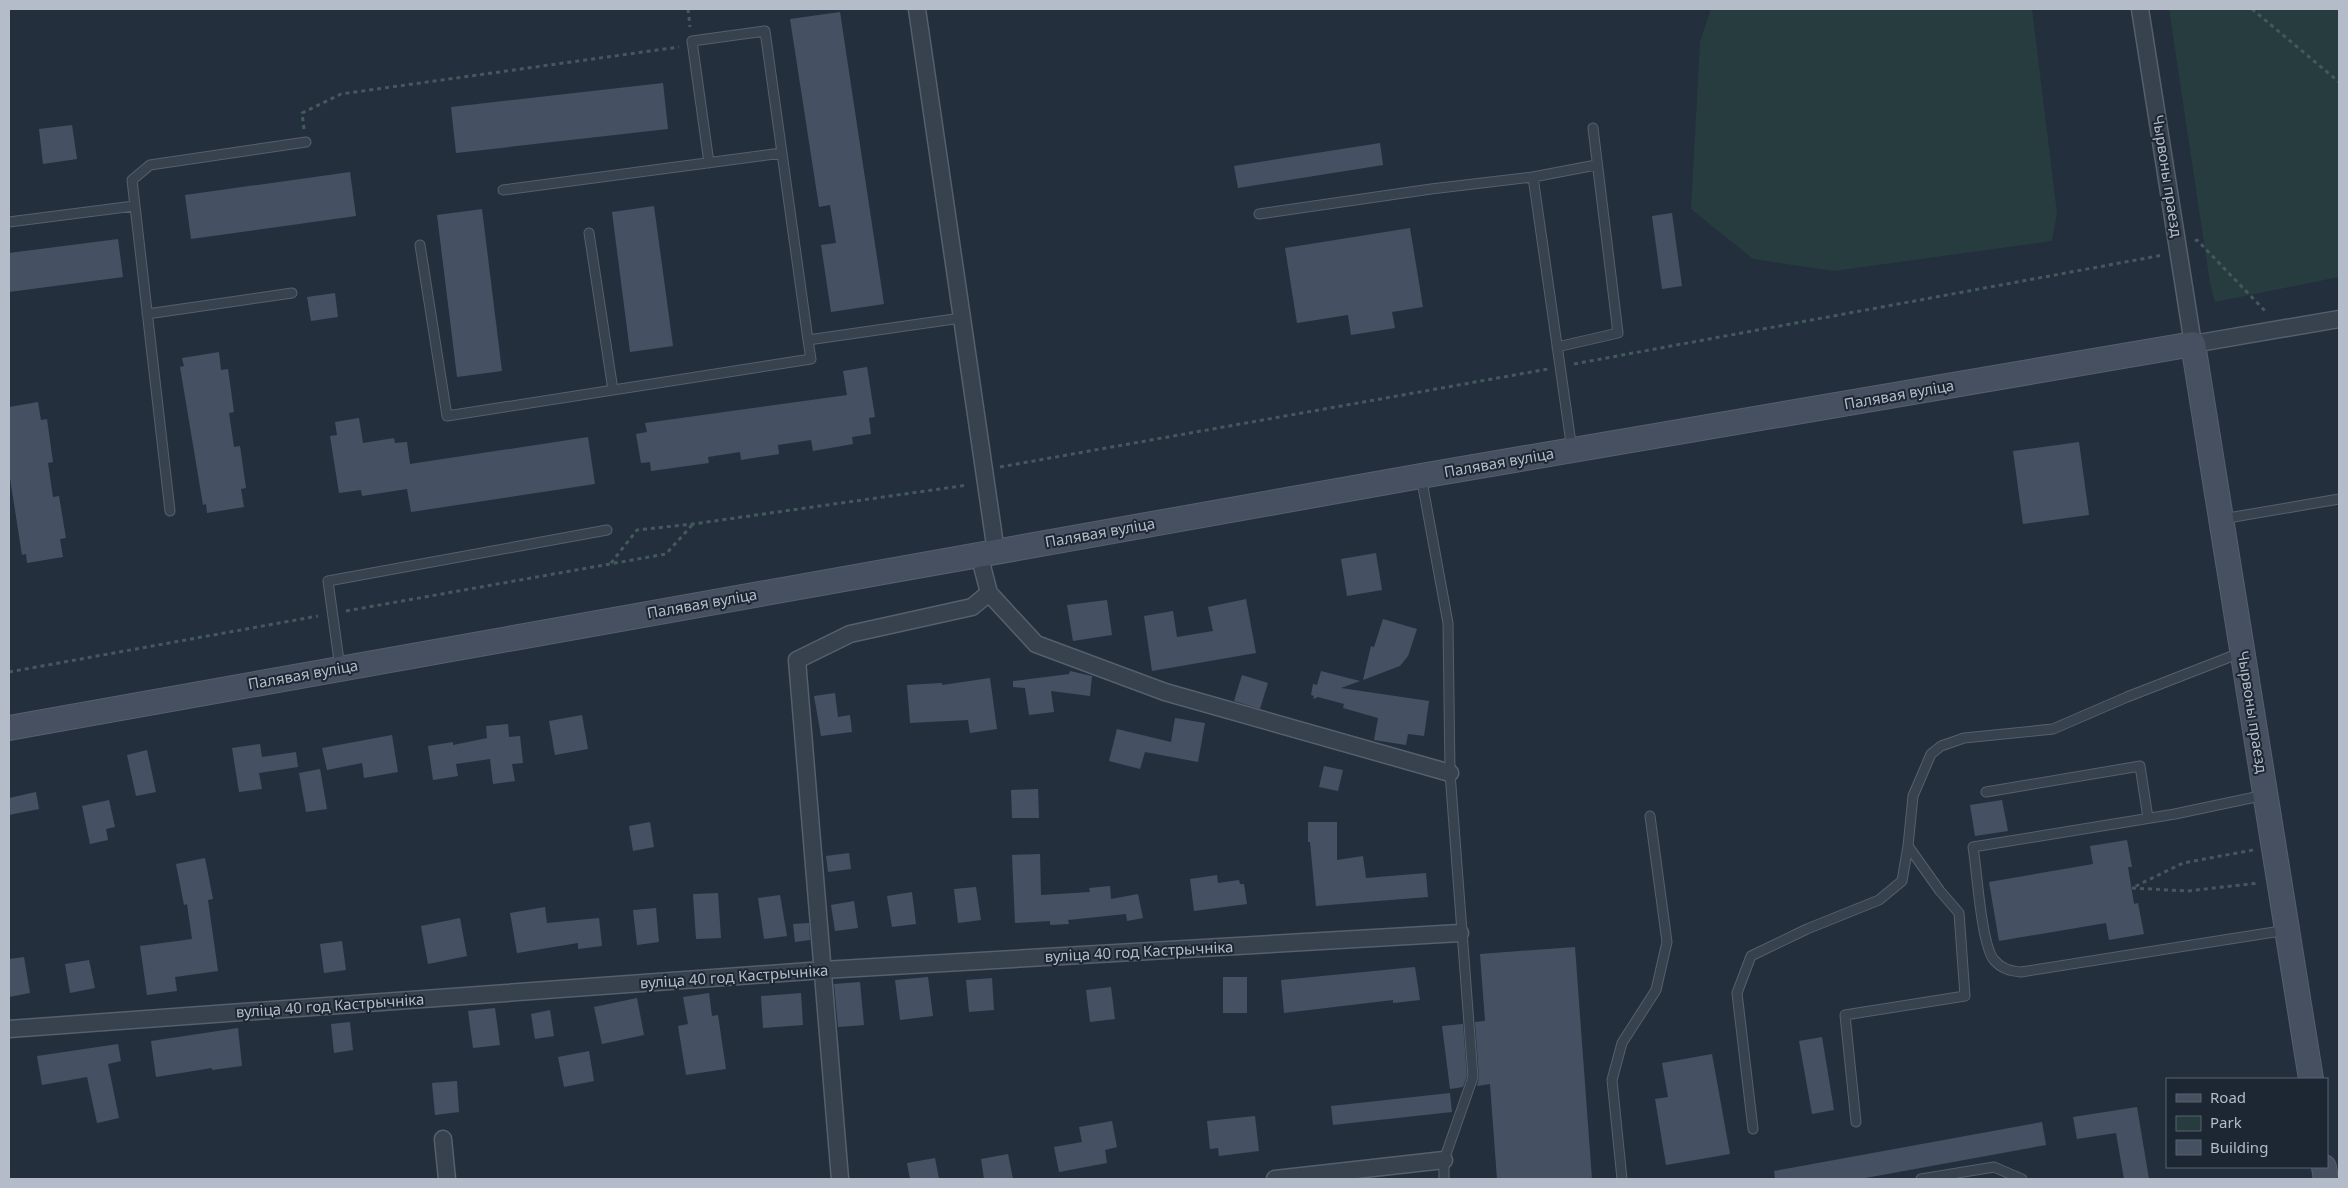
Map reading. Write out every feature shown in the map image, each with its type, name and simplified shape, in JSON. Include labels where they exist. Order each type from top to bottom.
[{"type":"street","points":[[917,9],[961,318],[986,476],[989,593],[1036,644],[1164,692],[1450,773]]},
{"type":"street","name":"Чырвоны праезд","points":[[2140,9],[2310,1078]]},
{"type":"street","points":[[2193,344],[2339,319]]},
{"type":"street","name":"Палявая вуліца","points":[[9,728],[1421,476],[2193,344]]},
{"type":"street","points":[[840,1179],[798,660],[850,634],[972,607],[989,593]]},
{"type":"street","name":"вуліца 40 год Кастрычніка","points":[[9,1029],[823,970],[1460,933]]},
{"type":"street","points":[[443,1139],[447,1179]]},
{"type":"street","points":[[1275,1179],[1345,1175],[1444,1160]]},
{"type":"lane","points":[[420,245],[447,416],[811,359],[765,31],[692,41],[709,163]]},
{"type":"lane","points":[[1557,347],[1618,334],[1593,128]]},
{"type":"lane","points":[[170,511],[132,180],[150,165],[306,142]]},
{"type":"lane","points":[[503,190],[782,153]]},
{"type":"lane","points":[[1259,214],[1431,189],[1533,177],[1596,165]]},
{"type":"lane","points":[[1533,177],[1572,450]]},
{"type":"lane","points":[[9,222],[134,206]]},
{"type":"lane","points":[[589,233],[613,390]]},
{"type":"lane","points":[[147,314],[292,294]]},
{"type":"lane","points":[[808,340],[961,318]]},
{"type":"lane","points":[[1421,476],[1448,623],[1450,773],[1460,933],[1473,1077],[1444,1160],[1444,1179]]},
{"type":"lane","points":[[2222,519],[2339,500]]},
{"type":"lane","points":[[340,668],[328,581],[607,530]]},
{"type":"lane","points":[[1753,1128],[1738,993],[1751,956],[1807,929],[1879,900],[1902,881],[1913,796],[1931,754],[1941,746],[1964,738],[2053,729],[2127,697],[2243,652]]},
{"type":"lane","points":[[1986,792],[2140,766],[2148,818]]},
{"type":"lane","points":[[2266,795],[2148,818],[1973,846],[1987,943],[1994,959],[2008,971],[2021,972],[2287,930]]},
{"type":"lane","points":[[1622,1179],[1612,1080],[1622,1043],[1656,990],[1668,942],[1650,816]]},
{"type":"lane","points":[[1856,1122],[1845,1015],[1965,996],[1959,913],[1908,846]]},
{"type":"lane","points":[[1921,1179],[1994,1168],[2022,1179]]},
{"type":"path","points":[[2252,9],[2339,82]]},
{"type":"path","points":[[306,142],[302,112],[341,94],[674,49],[692,41]]},
{"type":"path","points":[[610,564],[637,530],[693,524],[986,476],[1560,366],[2179,252],[2197,240],[2282,329]]},
{"type":"path","points":[[9,672],[666,554],[693,524]]},
{"type":"path","points":[[2257,849],[2183,863],[2132,888],[2187,891],[2262,882]]},
{"type":"green space","points":[[1711,9],[2032,9],[2057,213],[2052,241],[1834,271],[1753,259],[1691,209],[1700,42]]},
{"type":"green space","points":[[2169,9],[2339,9],[2339,277],[2215,302],[2210,283]]},
{"type":"building","points":[[840,12],[884,304],[831,312],[821,245],[836,243],[830,205],[819,207],[790,19]]},
{"type":"building","points":[[663,83],[668,129],[456,153],[451,107]]},
{"type":"building","points":[[72,125],[77,159],[43,164],[39,129]]},
{"type":"building","points":[[1380,143],[1383,165],[1238,188],[1234,166]]},
{"type":"building","points":[[350,172],[356,216],[191,239],[185,195]]},
{"type":"building","points":[[654,206],[673,346],[630,352],[612,212]]},
{"type":"building","points":[[482,209],[502,371],[457,377],[437,215]]},
{"type":"building","points":[[1672,213],[1682,286],[1662,289],[1652,216]]},
{"type":"building","points":[[1410,228],[1423,307],[1392,312],[1395,328],[1351,335],[1348,315],[1297,323],[1285,248]]},
{"type":"building","points":[[118,239],[123,277],[9,292],[9,253]]},
{"type":"building","points":[[335,293],[338,317],[311,321],[307,297]]},
{"type":"building","points":[[219,352],[221,370],[228,369],[234,412],[229,413],[234,447],[240,446],[246,488],[241,489],[244,507],[207,513],[206,504],[203,505],[180,367],[184,366],[182,358]]},
{"type":"building","points":[[867,367],[875,417],[869,418],[871,434],[852,437],[853,444],[813,451],[811,440],[778,445],[779,454],[741,460],[740,452],[708,457],[709,463],[651,471],[650,462],[641,463],[636,434],[647,432],[645,423],[847,395],[843,371]]},
{"type":"building","points":[[38,402],[41,420],[47,419],[53,462],[48,463],[53,497],[59,496],[66,538],[60,539],[63,557],[27,563],[26,554],[22,555],[9,472],[9,407]]},
{"type":"building","points":[[359,418],[363,443],[394,438],[395,443],[407,442],[410,464],[588,437],[595,484],[411,512],[407,489],[362,496],[361,490],[339,493],[330,436],[337,435],[335,422]]},
{"type":"building","points":[[2079,442],[2089,515],[2023,524],[2013,451]]},
{"type":"building","points":[[1376,553],[1382,590],[1347,596],[1341,559]]},
{"type":"building","points":[[1246,599],[1256,653],[1152,671],[1144,616],[1173,611],[1177,637],[1213,631],[1208,607]]},
{"type":"building","points":[[1107,600],[1112,635],[1073,641],[1067,605]]},
{"type":"building","points":[[1383,619],[1417,629],[1408,656],[1400,666],[1363,680],[1371,646],[1374,647]]},
{"type":"building","points":[[1070,671],[1092,676],[1090,696],[1051,691],[1054,712],[1029,715],[1025,688],[1013,687],[1013,681],[1069,674]]},
{"type":"building","points":[[1321,671],[1360,681],[1341,688],[1429,701],[1424,736],[1408,734],[1406,745],[1374,740],[1378,718],[1343,708],[1344,704],[1318,697],[1313,699],[1314,696],[1311,695],[1313,684],[1317,685]]},
{"type":"building","points":[[1242,675],[1268,683],[1260,709],[1234,701]]},
{"type":"building","points":[[990,678],[997,729],[970,733],[968,720],[910,723],[907,685],[942,683],[942,685]]},
{"type":"building","points":[[835,693],[838,717],[850,715],[852,732],[821,736],[814,696]]},
{"type":"building","points":[[582,715],[588,749],[555,755],[549,721]]},
{"type":"building","points":[[1175,718],[1205,723],[1198,762],[1145,752],[1140,769],[1109,761],[1117,729],[1171,742]]},
{"type":"building","points":[[508,724],[509,737],[520,736],[523,763],[512,764],[515,781],[493,784],[490,759],[456,764],[458,776],[433,780],[428,746],[453,742],[453,745],[487,738],[486,726]]},
{"type":"building","points":[[392,735],[398,772],[364,778],[362,763],[327,770],[322,748]]},
{"type":"building","points":[[260,744],[262,757],[296,752],[298,767],[259,773],[262,789],[239,792],[232,748]]},
{"type":"building","points":[[147,750],[156,792],[136,796],[127,755]]},
{"type":"building","points":[[1324,766],[1343,770],[1338,791],[1319,787]]},
{"type":"building","points":[[320,769],[327,809],[306,812],[299,773]]},
{"type":"building","points":[[1038,789],[1039,818],[1012,818],[1011,790]]},
{"type":"building","points":[[36,792],[39,809],[9,815],[9,798]]},
{"type":"building","points":[[109,800],[115,827],[106,829],[108,840],[90,844],[82,806]]},
{"type":"building","points":[[2002,800],[2008,831],[1975,836],[1970,805]]},
{"type":"building","points":[[650,822],[654,847],[633,851],[629,826]]},
{"type":"building","points":[[1308,822],[1337,822],[1337,860],[1363,856],[1366,878],[1426,873],[1428,897],[1316,906],[1310,842],[1308,842]]},
{"type":"building","points":[[2127,840],[2132,867],[2128,867],[2134,904],[2138,903],[2144,934],[2109,940],[2106,923],[1999,941],[1989,882],[2093,864],[2090,846]]},
{"type":"building","points":[[849,853],[851,869],[828,872],[826,856]]},
{"type":"building","points":[[1040,854],[1041,895],[1090,892],[1089,888],[1110,886],[1111,899],[1138,894],[1143,918],[1127,921],[1126,914],[1068,920],[1069,924],[1050,925],[1050,921],[1015,923],[1012,855]]},
{"type":"building","points":[[205,858],[213,899],[208,900],[218,971],[175,977],[177,991],[147,995],[140,946],[192,939],[187,904],[184,905],[176,864]]},
{"type":"building","points":[[1217,875],[1218,883],[1239,880],[1240,884],[1244,884],[1247,904],[1194,911],[1190,879]]},
{"type":"building","points":[[976,887],[981,920],[958,923],[954,889]]},
{"type":"building","points":[[912,892],[916,924],[892,927],[887,896]]},
{"type":"building","points":[[718,893],[721,938],[696,939],[693,894]]},
{"type":"building","points":[[780,895],[787,936],[764,939],[758,898]]},
{"type":"building","points":[[854,901],[858,928],[835,931],[831,905]]},
{"type":"building","points":[[545,907],[547,923],[599,918],[602,946],[578,949],[578,943],[517,953],[510,913]]},
{"type":"building","points":[[656,908],[659,942],[637,945],[633,910]]},
{"type":"building","points":[[460,918],[467,956],[428,964],[421,926]]},
{"type":"building","points":[[809,923],[810,940],[795,942],[793,924]]},
{"type":"building","points":[[342,941],[346,970],[324,973],[320,944]]},
{"type":"building","points":[[1575,947],[1592,1179],[1497,1179],[1490,1084],[1477,1086],[1479,1077],[1475,1022],[1485,1021],[1480,954]]},
{"type":"building","points":[[24,957],[30,993],[9,997],[9,959]]},
{"type":"building","points":[[89,960],[95,988],[70,993],[65,964]]},
{"type":"building","points":[[1415,967],[1420,1000],[1393,1003],[1393,1000],[1284,1013],[1281,980]]},
{"type":"building","points":[[928,977],[933,1016],[900,1020],[895,980]]},
{"type":"building","points":[[1223,977],[1247,977],[1247,1013],[1223,1013]]},
{"type":"building","points":[[992,978],[994,1010],[969,1012],[966,980]]},
{"type":"building","points":[[860,982],[864,1025],[838,1027],[834,984]]},
{"type":"building","points":[[1111,987],[1115,1019],[1090,1022],[1086,990]]},
{"type":"building","points":[[709,993],[712,1016],[718,1015],[726,1069],[686,1075],[678,1026],[688,1024],[683,997]]},
{"type":"building","points":[[801,993],[803,1025],[763,1028],[761,996]]},
{"type":"building","points":[[637,998],[644,1035],[602,1044],[594,1007]]},
{"type":"building","points":[[495,1008],[500,1045],[473,1048],[468,1011]]},
{"type":"building","points":[[550,1010],[554,1036],[535,1039],[531,1014]]},
{"type":"building","points":[[350,1022],[353,1050],[334,1053],[331,1024]]},
{"type":"building","points":[[1463,1024],[1467,1076],[1463,1087],[1450,1089],[1442,1026]]},
{"type":"building","points":[[238,1028],[242,1066],[212,1070],[212,1068],[156,1077],[151,1041]]},
{"type":"building","points":[[1822,1037],[1834,1110],[1812,1114],[1799,1041]]},
{"type":"building","points":[[118,1044],[121,1061],[108,1064],[119,1118],[97,1123],[87,1077],[42,1085],[37,1056]]},
{"type":"building","points":[[589,1051],[594,1081],[564,1087],[558,1057]]},
{"type":"building","points":[[1712,1054],[1730,1154],[1666,1165],[1655,1099],[1668,1097],[1662,1063]]},
{"type":"building","points":[[457,1081],[459,1112],[435,1115],[432,1083]]},
{"type":"building","points":[[1450,1093],[1452,1112],[1333,1125],[1331,1106]]},
{"type":"building","points":[[2137,1107],[2149,1179],[2124,1179],[2116,1133],[2077,1139],[2073,1117]]},
{"type":"building","points":[[1255,1116],[1259,1151],[1219,1156],[1218,1148],[1210,1149],[1207,1121]]},
{"type":"building","points":[[1112,1121],[1117,1147],[1105,1150],[1107,1163],[1059,1172],[1054,1147],[1082,1142],[1079,1127]]},
{"type":"building","points":[[2042,1122],[2046,1145],[1860,1179],[1775,1179],[1774,1171]]},
{"type":"building","points":[[1008,1154],[1013,1179],[984,1179],[981,1159]]},
{"type":"building","points":[[935,1158],[939,1179],[910,1179],[907,1163]]}]
